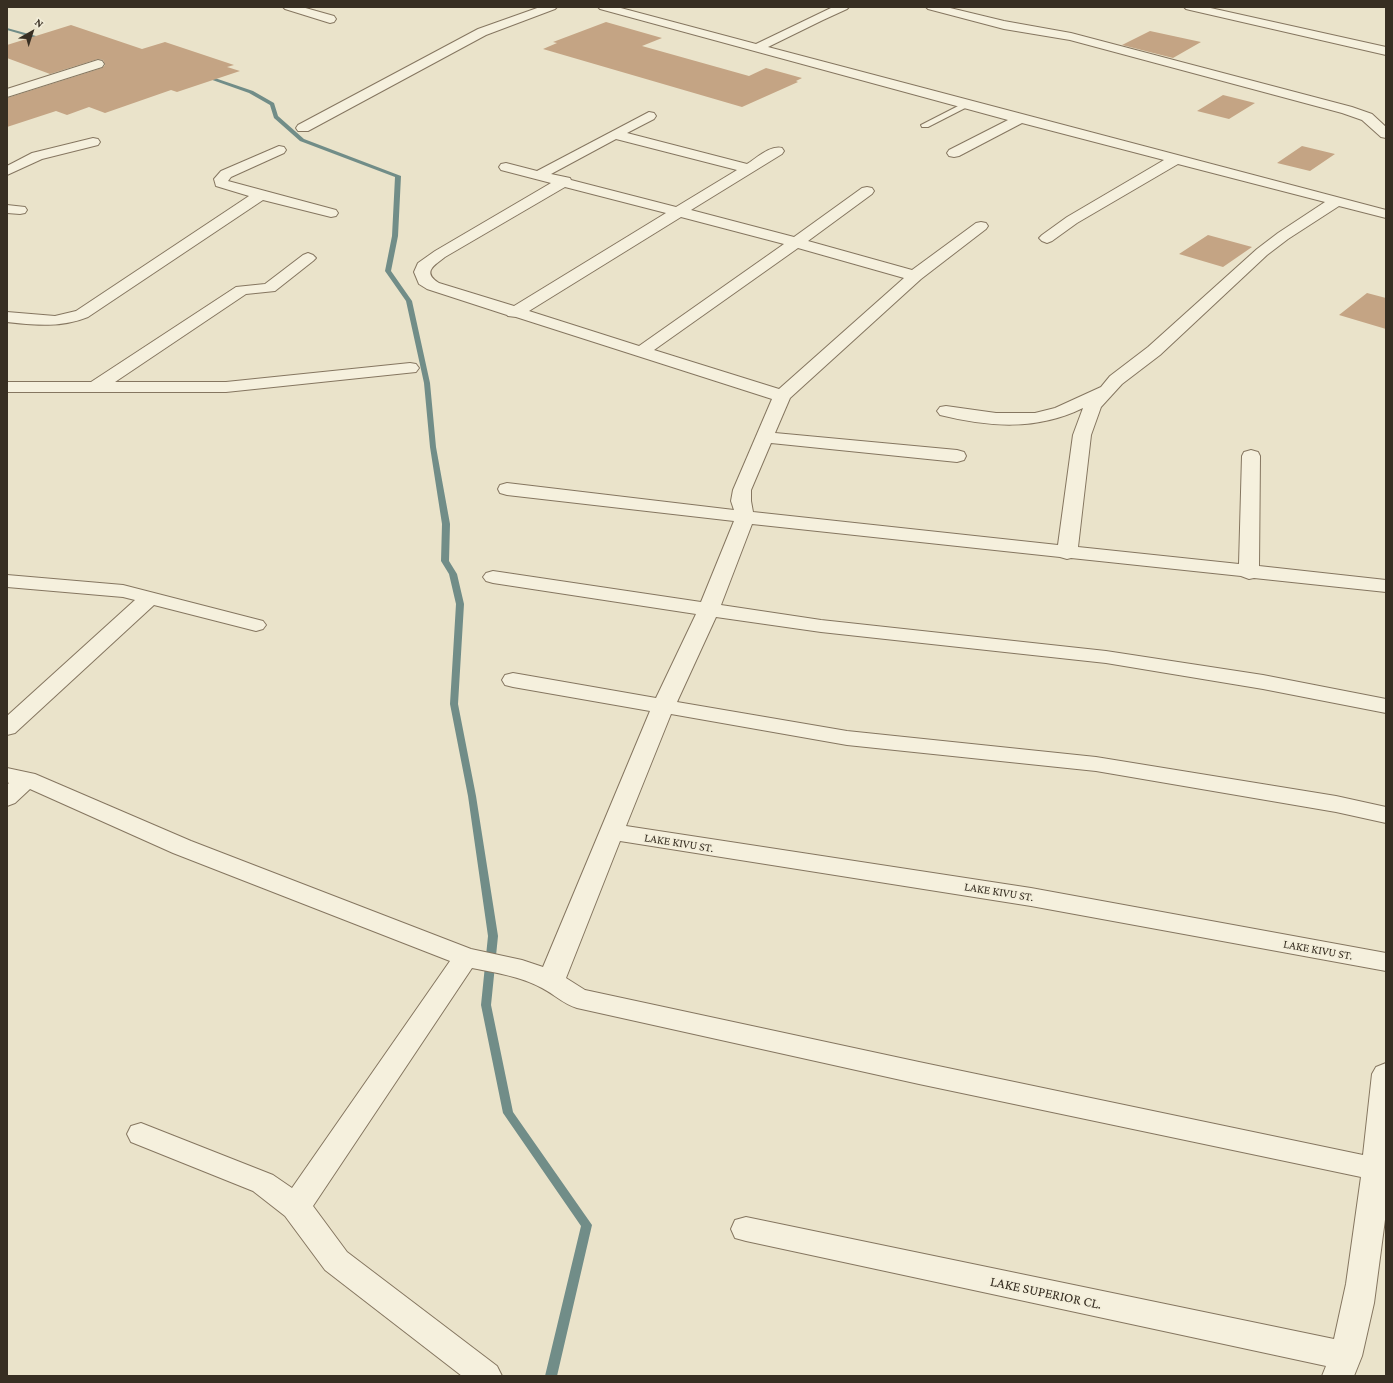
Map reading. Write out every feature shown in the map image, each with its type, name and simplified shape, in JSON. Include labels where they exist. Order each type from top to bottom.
[{"type":"street","points":[[289,7],[330,19]]},
{"type":"street","points":[[303,128],[482,32],[551,7]]},
{"type":"street","points":[[604,7],[967,105],[1386,214]]},
{"type":"street","points":[[758,48],[819,17],[843,7]]},
{"type":"street","points":[[932,7],[1004,25],[1071,37],[1348,110],[1367,117],[1386,134]]},
{"type":"street","points":[[1190,7],[1386,51]]},
{"type":"street","points":[[7,93],[98,64]]},
{"type":"street","points":[[538,175],[649,116]]},
{"type":"street","points":[[954,153],[1020,119]]},
{"type":"street","points":[[617,134],[747,168]]},
{"type":"street","points":[[7,171],[37,156],[93,142]]},
{"type":"street","points":[[279,150],[226,174],[221,179],[221,183],[331,213]]},
{"type":"street","points":[[514,313],[747,168],[777,151]]},
{"type":"street","points":[[1047,238],[1072,220],[1176,159]]},
{"type":"street","points":[[506,167],[565,181],[795,242],[915,276]]},
{"type":"street","points":[[565,181],[440,254],[424,266],[422,272],[425,281],[433,286],[514,313],[782,396]]},
{"type":"street","points":[[641,352],[726,293],[867,191]]},
{"type":"street","points":[[7,317],[53,321],[64,320],[82,314],[261,195]]},
{"type":"street","points":[[1067,553],[1082,435],[1093,406],[1116,380],[1154,351],[1262,252],[1283,236],[1337,201]]},
{"type":"street","points":[[551,981],[663,707],[709,609],[744,518],[742,490],[782,396],[915,276],[981,226]]},
{"type":"street","points":[[95,387],[242,290],[269,288],[308,258]]},
{"type":"street","points":[[7,387],[226,387],[410,368]]},
{"type":"street","points":[[946,411],[987,418],[1025,420],[1049,416],[1106,391]]},
{"type":"street","points":[[765,437],[957,456]]},
{"type":"street","points":[[1249,573],[1251,456]]},
{"type":"street","points":[[507,489],[744,518],[1249,573],[1386,586]]},
{"type":"street","points":[[493,577],[821,626],[1106,657],[1263,682],[1386,706]]},
{"type":"street","points":[[7,581],[123,591],[256,624]]},
{"type":"street","points":[[7,728],[150,598]]},
{"type":"street","points":[[513,680],[847,738],[1096,764],[1336,804],[1386,815]]},
{"type":"street","points":[[7,798],[17,777],[182,847],[473,959],[522,969],[551,981],[578,998],[1381,1171]]},
{"type":"street","name":"LAKE KIVU ST.","points":[[611,832],[1031,897],[1386,962]]},
{"type":"street","points":[[296,1207],[473,959]]},
{"type":"street","points":[[1342,1366],[1363,1277],[1381,1171],[1386,1074]]},
{"type":"street","points":[[142,1134],[263,1183],[296,1207],[336,1261],[486,1376]]},
{"type":"street","name":"LAKE SUPERIOR CL.","points":[[746,1229],[1342,1366]]},
{"type":"lane","points":[[925,125],[967,105]]},
{"type":"building","points":[[606,22],[662,38],[642,46],[749,76],[766,68],[802,78],[796,81],[798,82],[742,107],[543,49],[557,43],[553,42]]},
{"type":"building","points":[[71,25],[142,49],[165,42],[234,65],[227,67],[240,71],[177,92],[171,90],[105,113],[89,107],[67,115],[56,111],[7,127],[7,98],[102,68],[105,65],[103,60],[98,59],[50,74],[7,58],[7,45]]},
{"type":"building","points":[[1150,31],[1201,42],[1173,58],[1122,45]]},
{"type":"building","points":[[1223,95],[1255,103],[1229,119],[1197,111]]},
{"type":"building","points":[[1302,146],[1335,154],[1310,171],[1277,163]]},
{"type":"building","points":[[1208,235],[1252,247],[1223,267],[1179,254]]},
{"type":"building","points":[[1367,293],[1386,298],[1386,329],[1339,315]]},
{"type":"waterway","points":[[7,29],[45,40]]},
{"type":"waterway","points":[[206,76],[251,92],[272,104],[276,117],[302,140],[398,176],[395,236],[388,271],[409,301],[427,383],[433,447],[446,524],[445,561],[453,574],[460,604],[454,704],[472,796],[493,936],[486,1005],[508,1113],[587,1225],[551,1376]]}]
